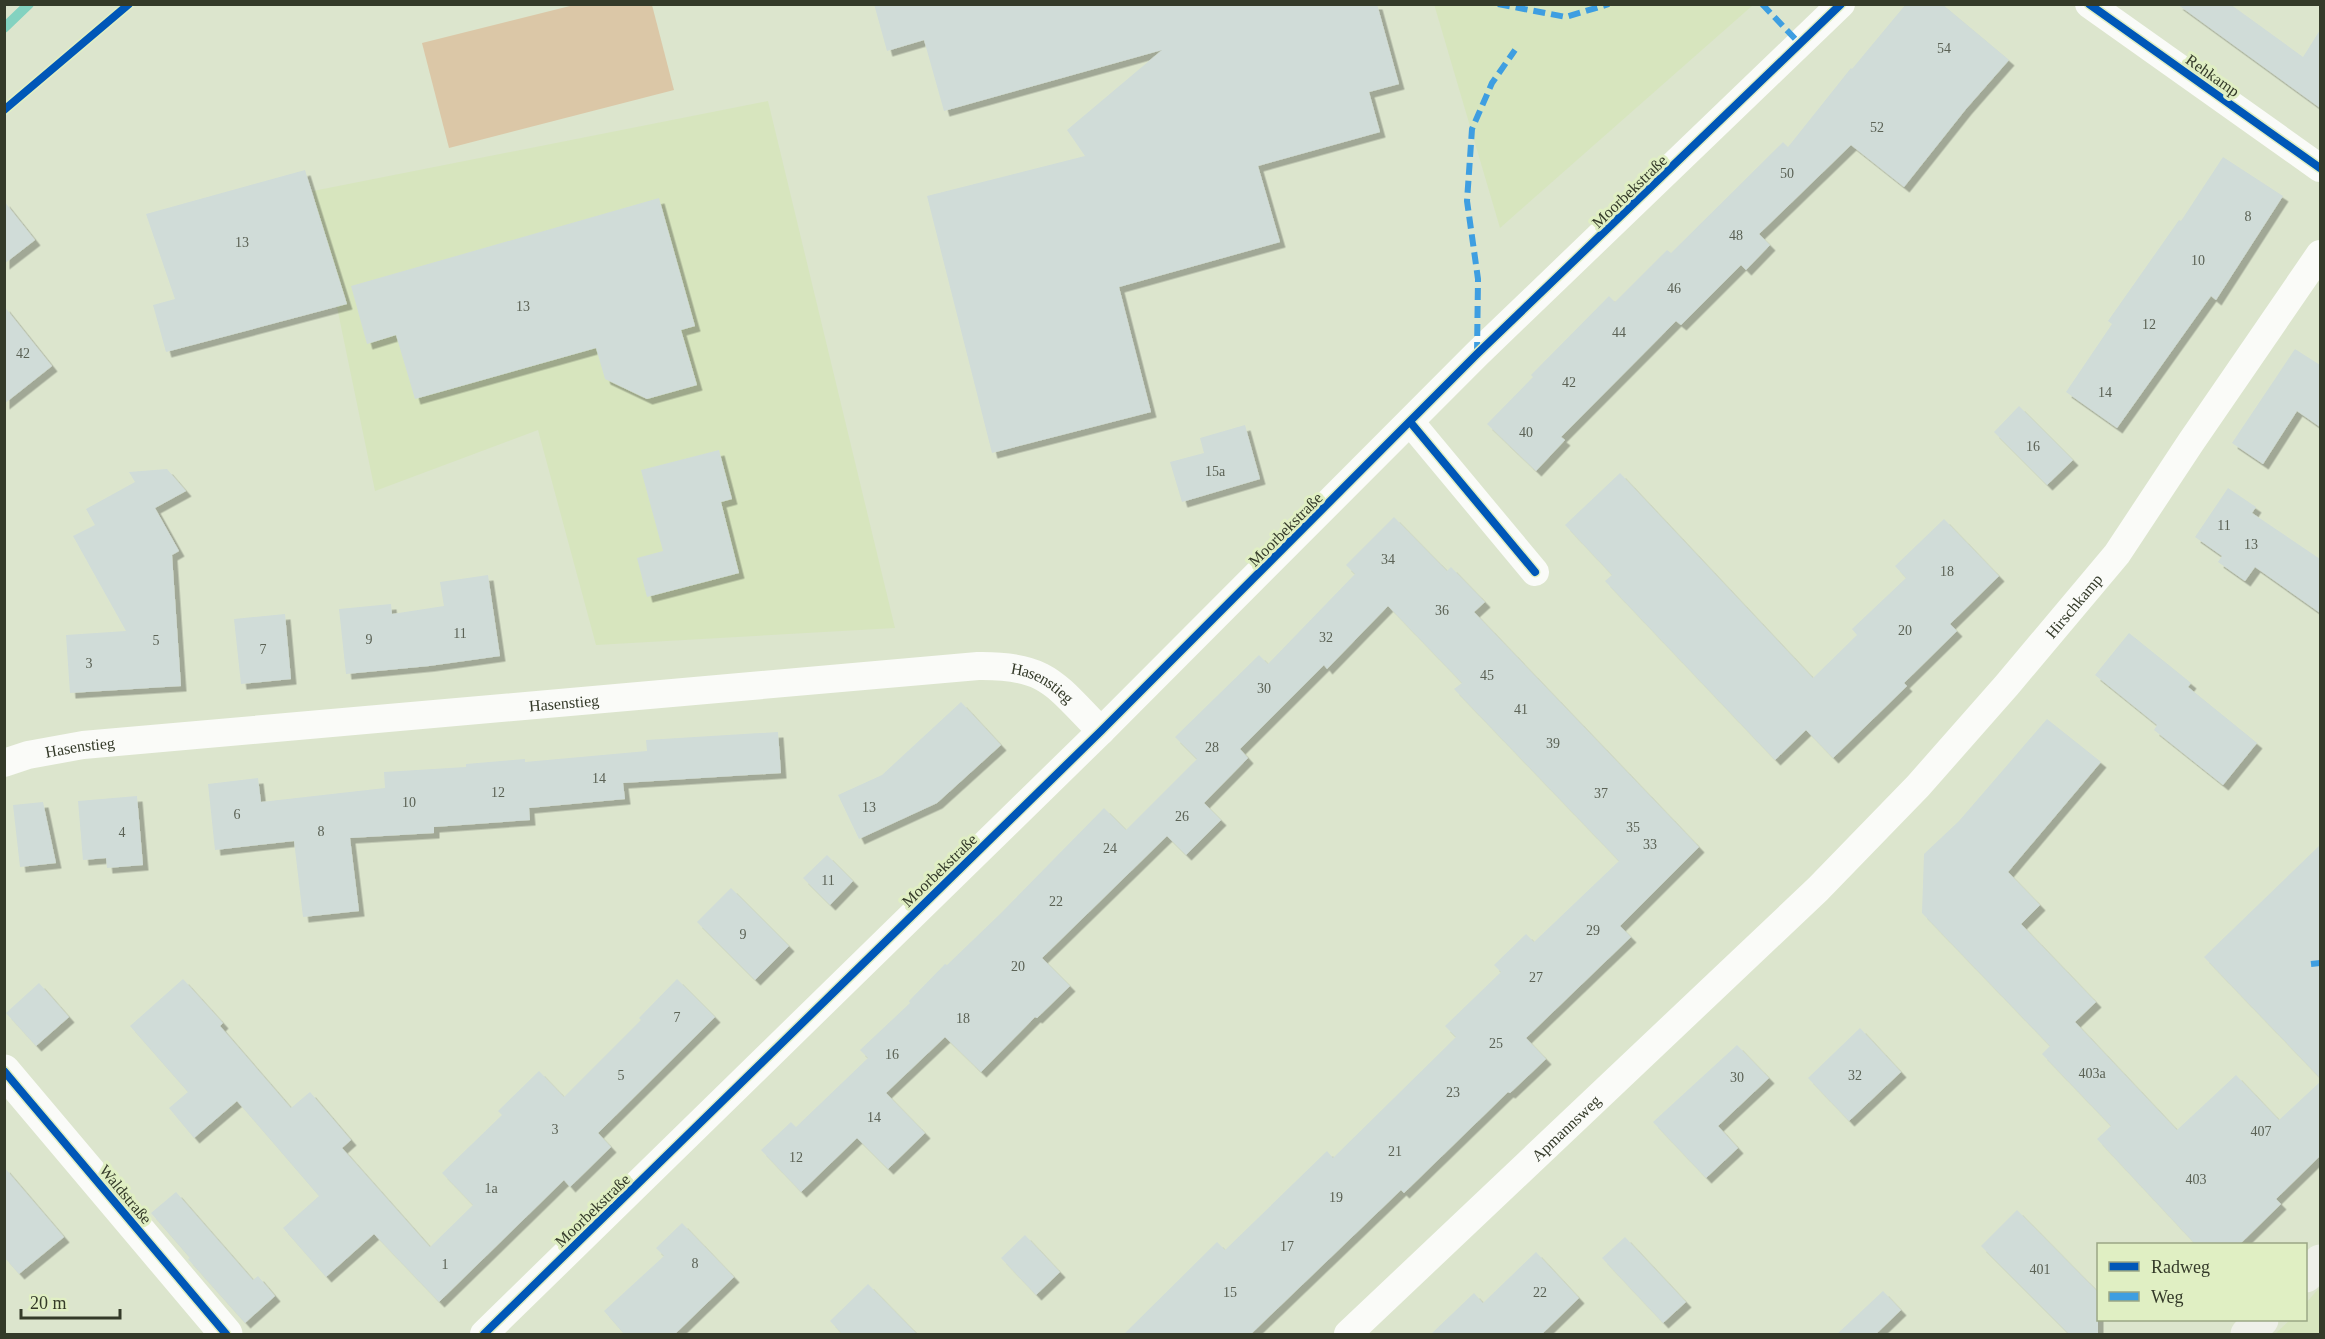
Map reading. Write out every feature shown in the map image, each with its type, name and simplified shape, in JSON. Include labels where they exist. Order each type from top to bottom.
[{"type":"main road","points":[[2307,1275],[2320,1261]]},
{"type":"main road","points":[[2247,1335],[2261,1321]]},
{"type":"street","name":"Moorbekstraße","points":[[484,1335],[1101,731],[1411,423],[1477,354],[1841,4]]},
{"type":"street","name":"Rehkamp","points":[[2090,4],[2320,168]]},
{"type":"street","name":"Hirschkamp","points":[[1784,921],[1918,786],[2117,554],[2320,254]]},
{"type":"street","points":[[1411,423],[1535,572]]},
{"type":"street","name":"Hasenstieg","points":[[4,763],[28,755],[83,745],[978,666],[1003,666],[1037,673],[1051,681],[1101,731]]},
{"type":"street","name":"Apmannsweg","points":[[1348,1335],[1784,921]]},
{"type":"street","name":"Waldstraße","points":[[4,1071],[226,1335]]},
{"type":"shaded area","points":[[1434,4],[1753,4],[1753,5],[1500,228]]},
{"type":"shaded area","points":[[574,5],[652,5],[674,90],[449,148],[422,43]]},
{"type":"shaded area","points":[[768,101],[895,628],[596,645],[538,430],[375,491],[313,191]]},
{"type":"shaded area","points":[[2320,1287],[2320,1334],[2275,1334],[2289,1321],[2307,1321],[2307,1302]]},
{"type":"building","points":[[874,4],[1377,4],[1399,84],[1369,92],[1380,132],[1258,166],[1280,242],[1119,287],[1151,412],[992,453],[927,196],[1085,156],[1067,130],[1162,50],[944,111],[924,40],[887,51]]},
{"type":"building","points":[[1906,4],[1942,4],[2009,60],[1966,109],[1904,187],[1851,145],[1759,234],[1770,245],[1746,270],[1741,265],[1681,325],[1676,321],[1561,437],[1565,440],[1536,471],[1487,424],[1533,377],[1531,375],[1609,296],[1615,302],[1667,250],[1671,253],[1783,142],[1788,147]]},
{"type":"building","points":[[2177,4],[2230,4],[2303,57],[2320,30],[2320,108]]},
{"type":"building","points":[[2223,157],[2283,196],[2216,300],[2211,296],[2117,428],[2066,392],[2112,324],[2108,321],[2179,220],[2181,221]]},
{"type":"building","points":[[305,170],[347,304],[166,352],[153,305],[175,299],[146,214]]},
{"type":"building","points":[[659,198],[695,326],[681,330],[697,385],[647,399],[605,379],[596,348],[415,399],[396,335],[367,344],[351,286]]},
{"type":"building","points":[[4,201],[35,240],[4,264]]},
{"type":"building","points":[[4,306],[52,366],[4,404]]},
{"type":"building","points":[[2295,349],[2320,365],[2320,427],[2297,411],[2263,464],[2232,443]]},
{"type":"building","points":[[2019,406],[2073,460],[2047,485],[1994,432]]},
{"type":"building","points":[[1245,425],[1260,479],[1182,502],[1170,462],[1204,453],[1200,438]]},
{"type":"building","points":[[719,450],[732,499],[721,502],[739,573],[647,597],[637,558],[663,551],[641,470]]},
{"type":"building","points":[[167,469],[186,491],[155,508],[179,551],[172,555],[181,686],[70,693],[66,635],[126,631],[73,536],[95,525],[86,509],[135,482],[129,472]]},
{"type":"building","points":[[1620,473],[1813,678],[1857,635],[1852,629],[1906,578],[1895,566],[1944,519],[1999,576],[1950,624],[1957,631],[1904,683],[1907,686],[1833,758],[1806,730],[1775,760],[1605,581],[1612,575],[1565,525]]},
{"type":"building","points":[[2228,488],[2256,507],[2252,513],[2320,559],[2320,613],[2255,567],[2245,581],[2218,562],[2222,556],[2195,537]]},
{"type":"building","points":[[1394,517],[1447,571],[1451,567],[1485,602],[1474,612],[1699,847],[1620,926],[1631,937],[1526,1038],[1546,1059],[1510,1093],[1508,1092],[1404,1193],[1401,1190],[1250,1335],[1123,1335],[1217,1242],[1225,1250],[1327,1151],[1333,1158],[1456,1037],[1445,1026],[1501,972],[1494,965],[1526,934],[1534,942],[1619,861],[1454,689],[1462,683],[1388,606],[1327,669],[1324,665],[1240,749],[1248,758],[1204,803],[1221,820],[1186,855],[1167,836],[1042,958],[1070,986],[1037,1018],[1035,1017],[981,1072],[945,1037],[886,1093],[925,1133],[888,1169],[857,1138],[801,1192],[761,1150],[791,1122],[796,1127],[868,1058],[860,1050],[910,1003],[909,1001],[945,964],[947,965],[1000,914],[1104,808],[1126,830],[1197,759],[1175,737],[1259,655],[1268,664],[1355,574],[1346,565]]},
{"type":"building","points":[[488,575],[500,656],[346,674],[339,609],[391,604],[392,614],[444,606],[440,582]]},
{"type":"building","points":[[285,614],[291,679],[241,684],[234,619]]},
{"type":"building","points":[[2129,633],[2191,683],[2188,687],[2257,743],[2223,785],[2154,730],[2157,725],[2095,675]]},
{"type":"building","points":[[961,702],[1001,745],[937,803],[859,839],[838,795],[882,775]]},
{"type":"building","points":[[2047,719],[2101,762],[2008,872],[2040,905],[2021,924],[2096,1002],[2075,1022],[2177,1130],[2236,1075],[2279,1120],[2320,1082],[2320,1156],[2276,1199],[2281,1204],[2241,1243],[2194,1243],[2097,1139],[2111,1126],[2042,1054],[2050,1046],[1922,913],[1924,854],[1959,821]]},
{"type":"building","points":[[778,732],[781,773],[623,783],[625,799],[529,808],[530,820],[434,827],[434,833],[350,838],[359,911],[303,917],[294,841],[215,850],[208,784],[258,778],[261,802],[385,788],[384,772],[647,751],[646,740]]},
{"type":"building","points":[[137,796],[143,865],[107,868],[106,858],[83,860],[78,801]]},
{"type":"building","points":[[43,802],[56,863],[20,867],[13,805]]},
{"type":"building","points":[[2320,845],[2320,1078],[2204,957]]},
{"type":"building","points":[[827,855],[853,881],[830,905],[803,878]]},
{"type":"building","points":[[731,888],[789,946],[755,980],[697,922]]},
{"type":"building","points":[[183,979],[223,1023],[220,1026],[291,1108],[310,1092],[351,1140],[342,1148],[430,1247],[473,1205],[442,1173],[502,1115],[498,1111],[539,1071],[564,1097],[641,1020],[639,1018],[677,979],[715,1017],[598,1133],[611,1147],[570,1187],[564,1180],[439,1302],[374,1234],[326,1277],[283,1228],[319,1196],[237,1101],[194,1138],[169,1108],[188,1092],[130,1026]]},
{"type":"building","points":[[39,983],[69,1017],[36,1046],[6,1013]]},
{"type":"building","points":[[1860,1028],[1901,1072],[1849,1121],[1808,1078]]},
{"type":"building","points":[[1737,1045],[1769,1078],[1718,1126],[1738,1148],[1706,1178],[1653,1122]]},
{"type":"building","points":[[4,1167],[64,1237],[19,1274],[4,1257]]},
{"type":"building","points":[[176,1192],[253,1280],[258,1276],[275,1296],[245,1323],[151,1213]]},
{"type":"building","points":[[2017,1210],[2097,1291],[2098,1335],[2070,1335],[1981,1246]]},
{"type":"building","points":[[682,1223],[734,1277],[674,1335],[625,1335],[604,1311],[664,1256],[656,1248]]},
{"type":"building","points":[[1025,1235],[1060,1272],[1036,1295],[1001,1258]]},
{"type":"building","points":[[1625,1237],[1686,1302],[1663,1323],[1602,1258]]},
{"type":"building","points":[[1536,1252],[1579,1298],[1541,1335],[1430,1335],[1474,1293],[1483,1303]]},
{"type":"building","points":[[868,1284],[918,1335],[843,1335],[830,1321]]},
{"type":"building","points":[[1883,1291],[1901,1310],[1875,1335],[1836,1335]]},
{"type":"waterway","points":[[4,28],[29,4]]},
{"type":"marked path","points":[[1498,4],[1566,17],[1609,4]]},
{"type":"marked path","points":[[1762,4],[1800,44]]},
{"type":"marked path","points":[[1477,354],[1478,279],[1467,201],[1472,129],[1492,83],[1515,50]]},
{"type":"marked path","points":[[2311,964],[2320,963]]},
{"type":"cycle path","points":[[4,110],[129,4]]},
{"type":"cycle path","points":[[484,1334],[1101,731],[1477,354],[1841,4]]},
{"type":"cycle path","points":[[2089,4],[2320,168]]},
{"type":"cycle path","points":[[1411,423],[1535,572]]},
{"type":"cycle path","points":[[4,1071],[226,1334]]}]
